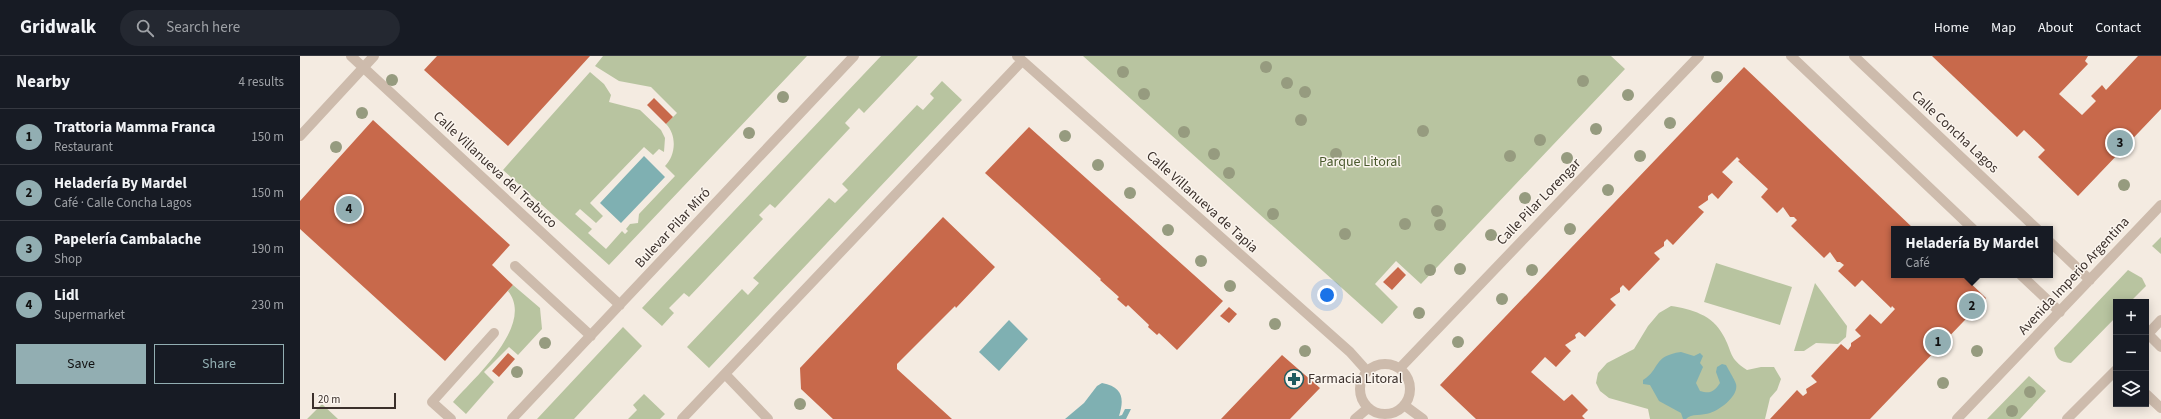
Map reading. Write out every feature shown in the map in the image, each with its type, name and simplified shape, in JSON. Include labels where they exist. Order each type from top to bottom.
[{"type":"street","name":"Calle Villanueva del Trabuco","points":[[351,56],[620,304]]},
{"type":"street","points":[[300,136],[374,56]]},
{"type":"street","name":"Bulevar Pilar Miró","points":[[512,419],[854,56]]},
{"type":"street","name":"Calle Pilar Lorengar","points":[[1400,368],[1699,56]]},
{"type":"street","points":[[1791,56],[1970,226]]},
{"type":"street","name":"Calle Concha Lagos","points":[[1854,56],[2034,226]]},
{"type":"street","points":[[682,419],[1020,58]]},
{"type":"street","name":"Calle Villanueva de Tapia","points":[[1020,58],[1350,352],[1367,371]]},
{"type":"street","name":"Avenida Imperio Argentina","points":[[1957,419],[2161,204]]},
{"type":"street","points":[[2053,245],[2090,280]]},
{"type":"street","points":[[515,266],[591,336]]},
{"type":"street","points":[[2024,278],[2060,312]]},
{"type":"street","points":[[2149,333],[2161,320]]},
{"type":"street","points":[[451,419],[432,402],[494,333]]},
{"type":"street","points":[[2149,337],[2161,347]]},
{"type":"street","points":[[1384,363],[1392,364],[1400,368],[1406,374],[1410,386],[1409,399],[1404,405],[1390,414],[1374,412],[1368,408],[1360,393],[1360,385],[1367,371],[1384,363]]},
{"type":"street","points":[[2067,419],[2115,371]]},
{"type":"street","points":[[725,374],[768,419]]},
{"type":"street","points":[[2149,397],[2161,408]]},
{"type":"street","points":[[1404,405],[1423,419]]},
{"type":"street","points":[[1356,419],[1368,408]]},
{"type":"green space","points":[[603,56],[807,56],[609,265],[503,170],[590,72],[604,84],[611,95],[609,102],[640,110],[661,130],[665,138],[664,152],[659,149],[653,155],[644,147],[590,203],[603,216],[596,223],[580,209],[575,214],[592,229],[588,233],[606,249],[622,231],[625,234],[628,231],[626,229],[630,224],[638,223],[639,214],[675,176],[665,166],[669,161],[674,145],[672,134],[666,124],[677,113],[651,87],[619,81],[595,66]]},
{"type":"green space","points":[[881,56],[918,56],[864,113],[859,108],[845,123],[850,128],[775,208],[770,204],[759,215],[763,219],[689,297],[684,293],[669,308],[674,313],[662,326],[642,308]]},
{"type":"green space","name":"Parque Litoral","points":[[1083,56],[1611,56],[1625,69],[1421,284],[1396,261],[1375,284],[1398,307],[1382,324]]},
{"type":"green space","points":[[942,81],[962,100],[709,368],[687,347],[742,289],[748,295],[759,283],[753,278],[829,198],[835,203],[848,190],[842,184],[917,105],[923,110],[934,98],[930,94]]},
{"type":"green space","points":[[2161,237],[2161,254],[2152,246]]},
{"type":"green space","points":[[1716,263],[1792,287],[1780,325],[1704,302]]},
{"type":"green space","points":[[2128,270],[2142,278],[2146,286],[2133,299],[2113,299],[2113,320],[2071,363],[2064,362],[2059,359],[2054,348]]},
{"type":"green space","points":[[1815,283],[1847,326],[1846,337],[1838,344],[1816,343],[1804,351],[1794,351]]},
{"type":"green space","points":[[513,285],[540,308],[542,329],[518,355],[509,347],[484,372],[494,382],[466,414],[453,402],[487,365],[499,350],[508,334],[514,319],[514,305],[508,291]]},
{"type":"green space","points":[[1671,306],[1694,311],[1713,322],[1719,328],[1734,358],[1747,370],[1761,367],[1774,367],[1781,379],[1777,390],[1770,398],[1765,419],[1650,419],[1648,409],[1609,398],[1600,391],[1596,383],[1598,373],[1607,363],[1634,349],[1648,326],[1659,313]]},
{"type":"green space","points":[[623,327],[642,346],[574,419],[537,419]]},
{"type":"green space","points":[[2029,376],[2046,391],[2020,419],[1987,419]]},
{"type":"green space","points":[[644,394],[665,414],[660,419],[628,419],[637,410],[633,405]]},
{"type":"green space","points":[[322,404],[338,419],[307,419]]},
{"type":"water","points":[[644,156],[665,177],[621,223],[600,203]]},
{"type":"water","points":[[1009,320],[1028,339],[999,371],[979,352]]},
{"type":"water","points":[[1681,352],[1694,356],[1700,353],[1703,356],[1700,363],[1703,367],[1696,383],[1700,391],[1712,392],[1716,388],[1720,383],[1716,372],[1717,367],[1722,364],[1726,365],[1736,384],[1735,393],[1732,398],[1719,409],[1710,413],[1694,415],[1686,419],[1683,419],[1681,413],[1659,401],[1650,385],[1643,384],[1643,380],[1649,376],[1658,363],[1665,357]]},
{"type":"water","points":[[1102,383],[1115,388],[1121,395],[1122,405],[1119,416],[1122,415],[1125,409],[1131,409],[1126,419],[1065,419],[1084,403],[1097,386]]},
{"type":"building","points":[[437,56],[590,56],[508,146],[424,70]]},
{"type":"building","points":[[1932,56],[2088,56],[2085,61],[2088,64],[2059,94],[2082,115],[2096,101],[2091,96],[2102,85],[2106,90],[2138,56],[2161,56],[2161,109],[2078,196],[2038,157],[2045,150],[2024,130],[2017,137]]},
{"type":"building","points":[[1744,67],[1911,226],[1891,226],[1891,278],[1965,278],[1986,298],[1870,419],[1770,419],[1797,390],[1803,396],[1807,393],[1806,389],[1817,382],[1811,376],[1841,344],[1848,350],[1851,343],[1861,336],[1855,330],[1870,314],[1881,324],[1895,309],[1892,306],[1891,308],[1862,280],[1855,287],[1838,271],[1844,265],[1837,262],[1830,252],[1824,258],[1791,226],[1797,220],[1794,217],[1790,217],[1783,207],[1777,213],[1761,197],[1768,189],[1738,161],[1740,160],[1737,157],[1722,172],[1733,182],[1718,199],[1712,193],[1708,196],[1708,200],[1698,207],[1704,212],[1673,245],[1667,239],[1664,242],[1664,246],[1654,253],[1660,259],[1629,291],[1623,285],[1620,288],[1620,292],[1610,299],[1616,305],[1585,337],[1579,332],[1575,335],[1576,338],[1565,345],[1571,351],[1556,367],[1545,357],[1531,372],[1564,401],[1572,394],[1588,410],[1582,416],[1585,419],[1476,419],[1440,385]]},
{"type":"building","points":[[654,98],[673,117],[666,124],[647,105]]},
{"type":"building","points":[[373,120],[510,245],[492,265],[513,285],[445,361],[300,229],[300,201]]},
{"type":"building","points":[[1029,127],[1223,301],[1177,350],[1159,333],[1157,335],[1148,327],[1149,325],[1128,305],[1126,307],[1117,299],[1119,297],[1100,280],[1101,279],[985,173]]},
{"type":"building","points":[[943,217],[995,267],[956,308],[955,306],[897,364],[897,369],[952,419],[833,419],[801,389],[800,368]]},
{"type":"building","points":[[1398,267],[1406,275],[1392,290],[1383,282]]},
{"type":"building","points":[[1229,307],[1237,314],[1229,323],[1220,316]]},
{"type":"building","points":[[508,353],[515,359],[499,377],[492,371]]},
{"type":"building","points":[[1282,355],[1320,388],[1290,419],[1221,419]]},
{"type":"place","name":"Papelería Cambalache","points":[[2120,143]]},
{"type":"place","name":"Lidl","points":[[349,209]]},
{"type":"place","name":"Heladería By Mardel","points":[[1972,306]]},
{"type":"place","name":"Trattoria Mamma Franca","points":[[1938,342]]},
{"type":"place","name":"Farmacia Litoral","points":[[1294,379]]}]
